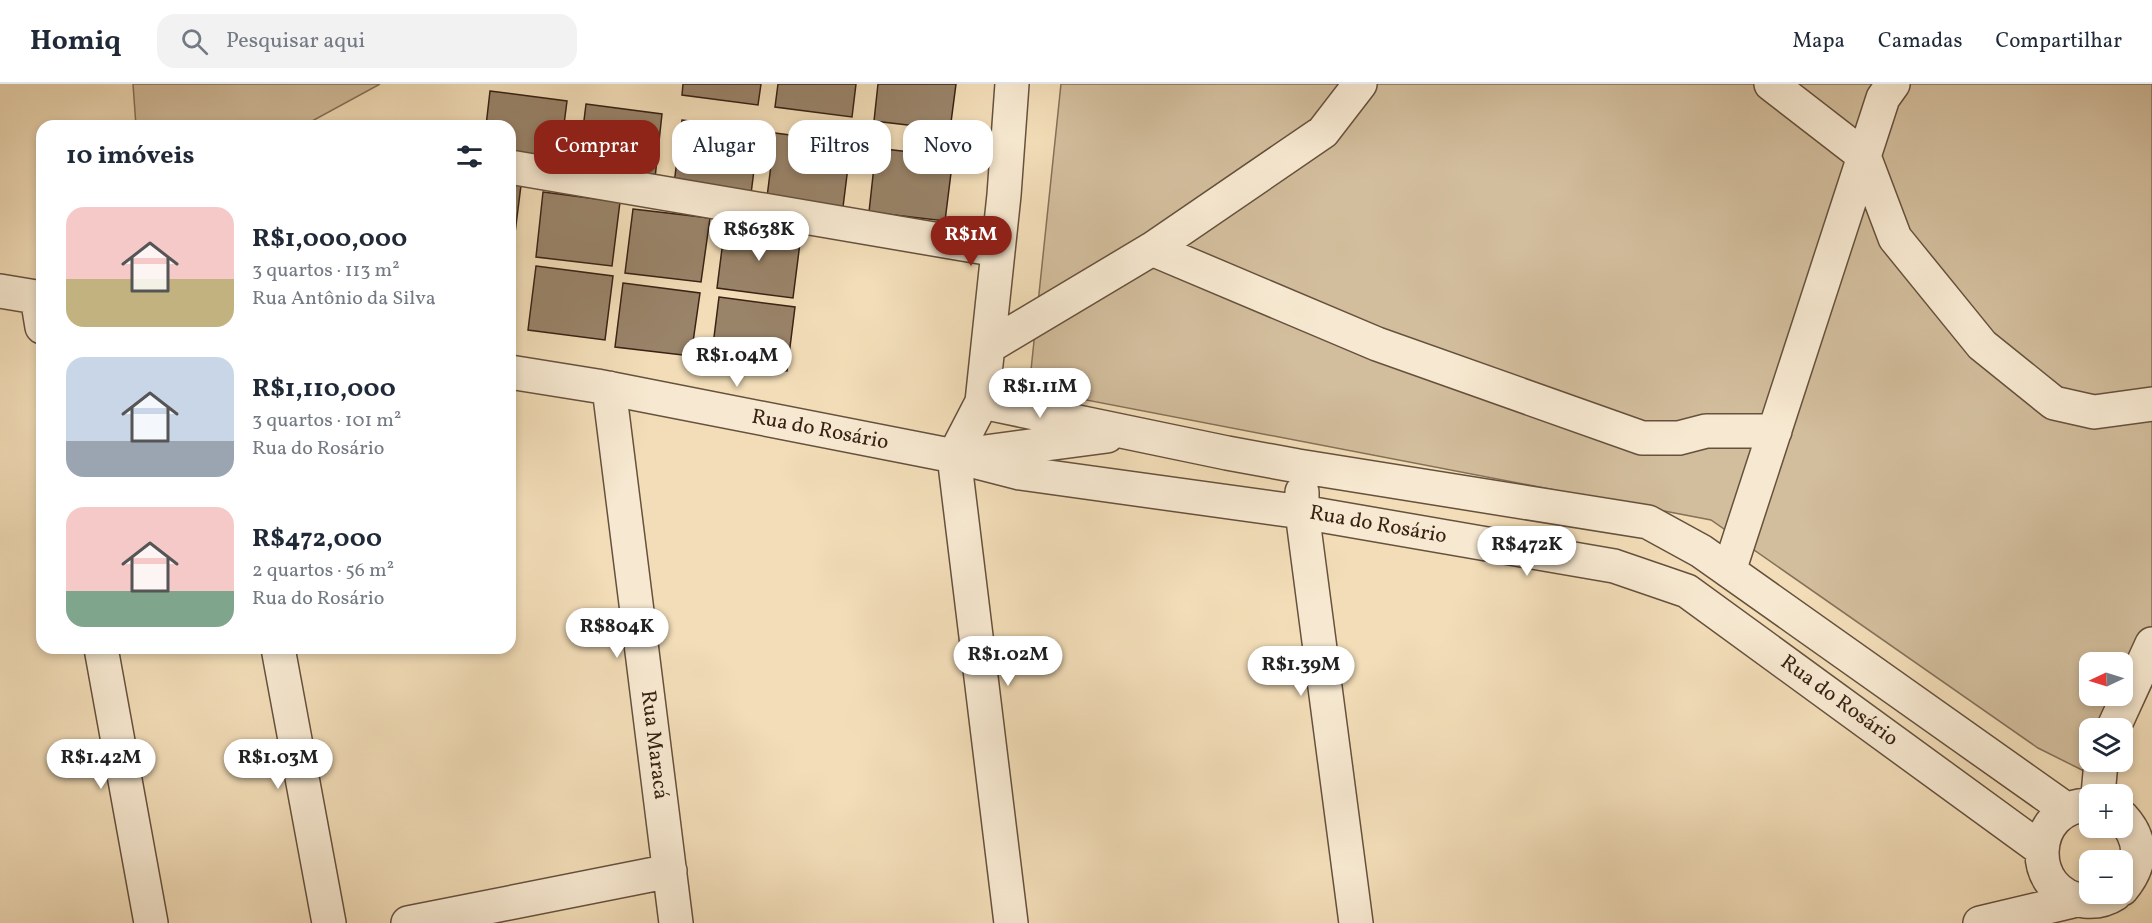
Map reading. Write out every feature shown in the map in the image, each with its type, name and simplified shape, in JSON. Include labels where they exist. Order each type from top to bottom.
[{"type":"street","points":[[1011,923],[954,456],[982,402],[1012,84]]},
{"type":"street","points":[[988,347],[1152,249],[1323,132],[1360,84]]},
{"type":"street","points":[[1771,84],[1864,156],[1895,238],[1982,345],[2054,403],[2094,412],[2152,404]]},
{"type":"street","points":[[1729,571],[1883,98],[1893,84]]},
{"type":"street","points":[[516,168],[998,250]]},
{"type":"street","points":[[1152,249],[1377,344],[1642,438],[1678,438],[1706,431],[1775,431]]},
{"type":"street","points":[[0,291],[36,306]]},
{"type":"street","name":"Rua do Rosário","points":[[516,373],[609,388],[954,456],[1020,473],[1302,512],[1614,567],[1687,591],[2041,849]]},
{"type":"street","name":"Rua Maracá","points":[[609,388],[676,923]]},
{"type":"street","name":"Rua do Rosário","points":[[982,402],[1302,467],[1648,522],[1701,551],[2078,807]]},
{"type":"street","name":"Rua do Rosário","points":[[954,456],[1132,433]]},
{"type":"street","points":[[1302,467],[1302,512],[1356,923]]},
{"type":"street","points":[[2118,718],[2152,644]]},
{"type":"street","points":[[101,654],[151,923]]},
{"type":"street","points":[[279,654],[329,923]]},
{"type":"street","points":[[2078,807],[2054,820],[2045,834],[2041,849],[2043,866],[2050,881],[2061,893],[2079,900]]},
{"type":"street","points":[[2133,831],[2138,846],[2138,863],[2133,876]]},
{"type":"street","points":[[408,923],[670,871]]},
{"type":"street","points":[[2133,889],[2152,888]]},
{"type":"street","points":[[1980,923],[2076,900]]},
{"type":"shaded area","points":[[133,84],[380,84],[314,120],[136,120]]},
{"type":"shaded area","points":[[1061,84],[2152,84],[2152,685],[2133,726],[2133,718],[2079,718],[2079,768],[2038,748],[1711,520],[1029,389]]},
{"type":"shaded area","points":[[2086,772],[2098,772],[2106,782]]},
{"type":"building","points":[[683,84],[761,84],[758,105],[682,95]]},
{"type":"building","points":[[778,84],[856,84],[852,117],[775,107]]},
{"type":"building","points":[[878,84],[956,84],[951,120],[903,120],[903,124],[891,123],[891,120],[874,120]]},
{"type":"building","points":[[490,91],[567,101],[565,120],[534,120],[534,161],[516,159],[516,120],[487,120]]},
{"type":"building","points":[[586,104],[662,114],[660,132],[660,120],[584,120]]},
{"type":"building","points":[[776,133],[788,135],[788,174],[847,174],[843,207],[767,197],[770,174],[776,174]]},
{"type":"building","points":[[891,150],[903,151],[903,174],[951,174],[945,221],[869,212],[873,174],[891,174]]},
{"type":"building","points":[[621,174],[655,174],[655,178]]},
{"type":"building","points":[[675,174],[754,174],[751,194],[674,184]]},
{"type":"building","points":[[516,184],[521,185],[516,225]]},
{"type":"building","points":[[543,192],[620,202],[612,266],[536,257]]},
{"type":"building","points":[[633,209],[710,218],[701,282],[625,273]]},
{"type":"building","points":[[725,225],[801,235],[793,298],[717,288]]},
{"type":"building","points":[[536,266],[613,276],[605,340],[528,330]]},
{"type":"building","points":[[623,283],[700,293],[691,356],[615,347]]},
{"type":"building","points":[[719,297],[795,307],[787,371],[711,361]]}]
